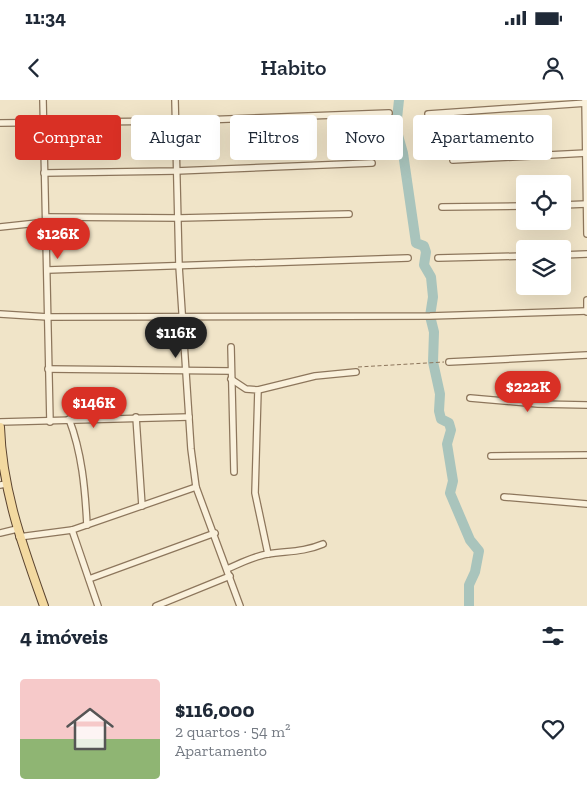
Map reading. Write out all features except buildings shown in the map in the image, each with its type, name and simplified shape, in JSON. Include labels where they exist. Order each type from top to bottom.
[{"type":"main road","points":[[0,427],[3,485],[44,606]]},
{"type":"street","points":[[43,100],[44,115]]},
{"type":"street","points":[[175,100],[175,115]]},
{"type":"street","points":[[428,114],[586,102],[587,234]]},
{"type":"street","points":[[220,119],[389,113]]},
{"type":"street","points":[[0,123],[15,123]]},
{"type":"street","points":[[552,155],[586,153]]},
{"type":"street","points":[[44,160],[47,220],[50,422]]},
{"type":"street","points":[[176,160],[179,266],[189,417],[196,487],[215,533],[240,606]]},
{"type":"street","points":[[44,173],[176,171],[372,163]]},
{"type":"street","points":[[571,205],[586,204]]},
{"type":"street","points":[[442,208],[516,206]]},
{"type":"street","points":[[0,226],[47,220],[350,214]]},
{"type":"street","points":[[571,255],[587,254]]},
{"type":"street","points":[[438,258],[516,256]]},
{"type":"street","points":[[48,270],[408,258]]},
{"type":"street","points":[[0,314],[48,317],[402,316],[587,312],[587,300]]},
{"type":"street","points":[[231,347],[230,371],[232,379],[234,472]]},
{"type":"street","points":[[449,362],[587,355]]},
{"type":"street","points":[[48,369],[187,369],[230,371]]},
{"type":"street","points":[[232,379],[246,388],[258,390],[315,376],[356,372]]},
{"type":"street","points":[[258,390],[255,493],[268,554]]},
{"type":"street","points":[[470,398],[538,404],[587,405]]},
{"type":"street","points":[[0,422],[189,417]]},
{"type":"street","points":[[136,418],[142,506]]},
{"type":"street","points":[[69,419],[76,438],[82,466],[88,525]]},
{"type":"street","points":[[491,456],[587,455]]},
{"type":"street","points":[[0,533],[72,530],[196,487]]},
{"type":"street","points":[[504,497],[587,504]]},
{"type":"street","points":[[72,530],[98,606]]},
{"type":"street","points":[[89,579],[215,533]]},
{"type":"street","points":[[227,569],[268,554],[306,551],[323,544]]},
{"type":"street","points":[[156,606],[230,576]]},
{"type":"path","points":[[356,372],[359,367],[449,362]]},
{"type":"waterway","points":[[399,100],[396,128],[403,153],[416,243],[424,246],[426,252],[424,265],[431,277],[433,297],[430,316],[434,332],[433,362],[440,394],[439,411],[441,419],[449,423],[451,430],[447,444],[453,481],[450,493],[470,540],[479,551],[475,572],[469,585],[469,606]]}]
